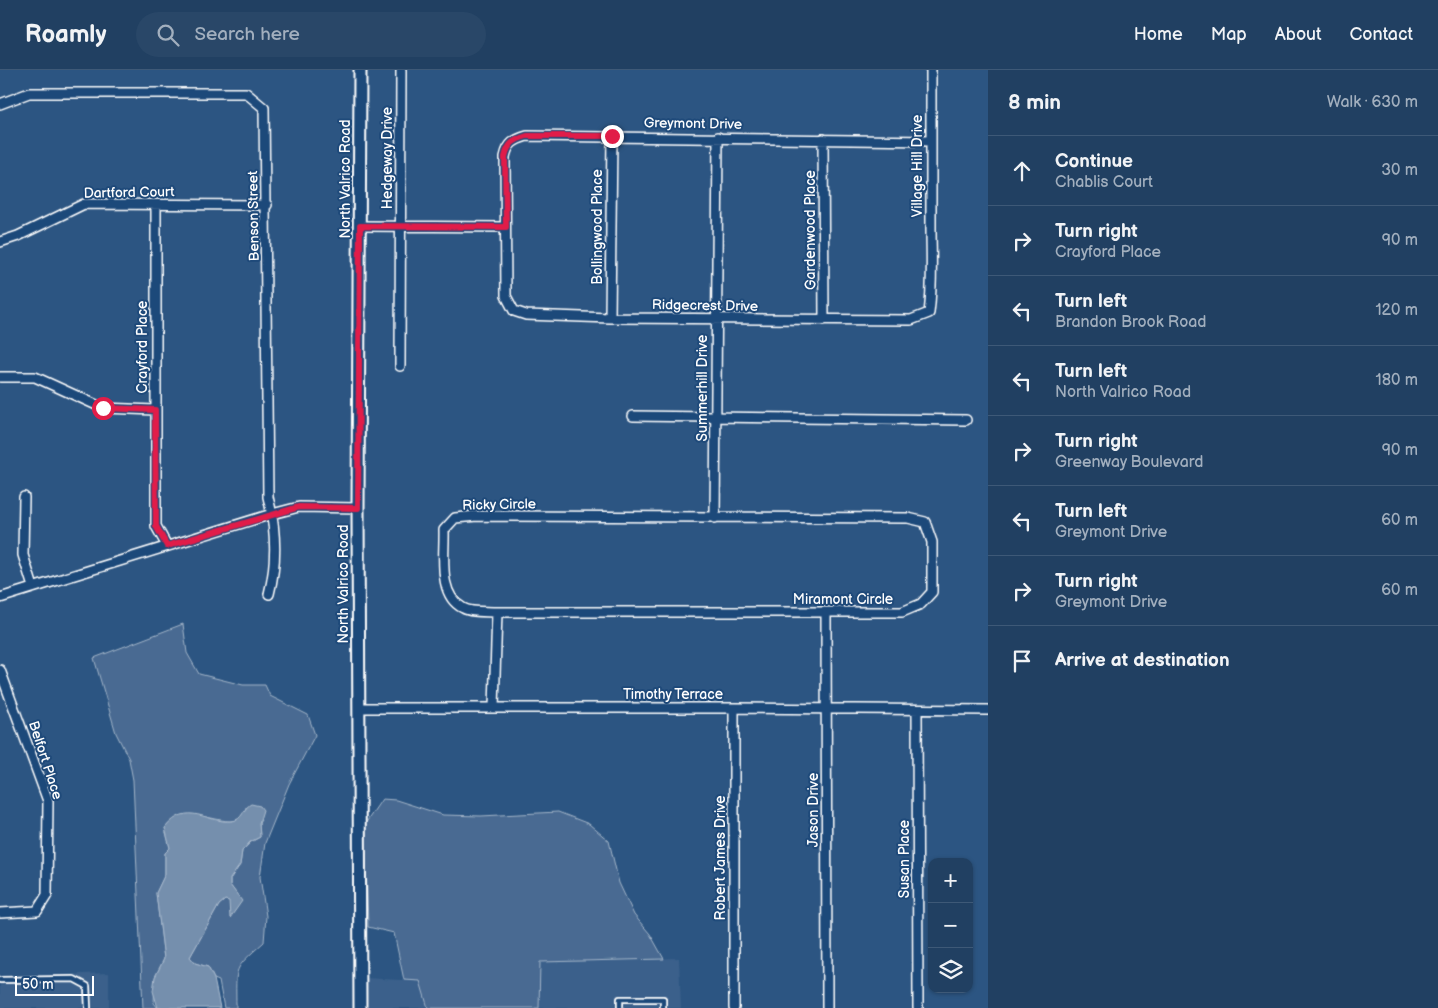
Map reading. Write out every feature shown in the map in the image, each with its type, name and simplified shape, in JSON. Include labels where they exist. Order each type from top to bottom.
[{"type":"street","name":"North Valrico Road","points":[[360,70],[358,508],[360,1008]]},
{"type":"street","name":"Hedgeway Drive","points":[[400,366],[401,70]]},
{"type":"street","name":"Village Hill Drive","points":[[931,70],[931,261]]},
{"type":"street","name":"Benson Street","points":[[0,104],[29,93],[246,92],[264,108],[267,205],[268,497],[272,514],[275,569],[269,594]]},
{"type":"street","name":"Greymont Drive","points":[[506,227],[505,157],[507,148],[514,140],[527,136],[931,141]]},
{"type":"street","name":"Bollingwood Place","points":[[610,318],[612,136]]},
{"type":"street","name":"Summerhill Drive","points":[[715,518],[718,137]]},
{"type":"street","name":"Gardenwood Place","points":[[823,139],[824,320]]},
{"type":"street","name":"Dartford Court","points":[[0,242],[18,236],[84,204],[267,205]]},
{"type":"street","name":"Crayford Place","points":[[156,205],[156,526],[167,546]]},
{"type":"street","points":[[360,226],[506,227]]},
{"type":"street","name":"Ridgecrest Drive","points":[[506,227],[506,296],[514,310],[526,315],[610,318],[911,320],[928,314],[931,261]]},
{"type":"street","points":[[0,377],[35,377],[103,408],[155,410]]},
{"type":"street","points":[[633,416],[966,420]]},
{"type":"street","points":[[24,497],[23,555],[33,587]]},
{"type":"street","points":[[0,598],[299,507],[358,508]]},
{"type":"street","name":"Ricky Circle","points":[[497,612],[464,609],[453,602],[446,590],[444,530],[455,518],[477,516],[715,518]]},
{"type":"street","name":"Miramont Circle","points":[[497,612],[902,612],[921,604],[932,592],[932,542],[925,522],[908,518],[715,518]]},
{"type":"street","points":[[494,707],[497,612]]},
{"type":"street","name":"Jason Drive","points":[[826,613],[827,1008]]},
{"type":"street","name":"Belfort Place","points":[[0,670],[48,801],[47,895],[37,912],[0,913]]},
{"type":"street","name":"Timothy Terrace","points":[[359,708],[988,710]]},
{"type":"street","name":"Robert James Drive","points":[[734,708],[734,1008]]},
{"type":"street","name":"Susan Place","points":[[917,710],[918,1008]]},
{"type":"lane","points":[[0,980],[74,979],[84,983],[89,990],[88,1008]]},
{"type":"lane","points":[[620,1008],[620,998],[662,998],[663,1008]]},
{"type":"shaded area","points":[[183,624],[187,653],[199,674],[243,685],[265,685],[270,696],[308,715],[315,735],[289,784],[265,843],[260,877],[266,916],[264,942],[241,964],[238,970],[236,976],[236,1008],[224,1008],[219,981],[214,979],[208,967],[195,963],[190,957],[219,905],[225,900],[241,901],[230,885],[230,879],[240,865],[242,851],[251,842],[260,837],[259,823],[261,820],[246,807],[240,818],[234,821],[184,816],[174,820],[165,828],[170,848],[165,853],[165,874],[156,893],[164,959],[155,977],[154,1003],[158,1008],[143,1008],[133,780],[129,759],[116,733],[94,658]]},
{"type":"shaded area","points":[[382,799],[396,800],[443,815],[481,816],[558,812],[589,824],[609,841],[619,883],[634,915],[650,934],[664,959],[540,962],[539,1008],[428,1008],[420,981],[404,980],[394,933],[368,927],[365,824]]},
{"type":"shaded area","points":[[251,804],[260,806],[263,810],[259,823],[260,837],[250,842],[242,851],[240,865],[230,879],[230,885],[242,901],[230,918],[229,901],[225,900],[219,905],[190,957],[195,963],[208,967],[214,979],[220,1008],[158,1008],[153,991],[155,977],[164,959],[156,893],[165,874],[165,853],[170,848],[165,828],[173,819],[190,814],[223,821],[236,820]]},
{"type":"shaded area","points":[[679,958],[681,1008],[539,1008],[540,962]]},
{"type":"shaded area","points":[[109,973],[109,1008],[0,1008],[0,977]]},
{"type":"shaded area","points":[[364,978],[420,981],[428,1008],[364,1008]]},
{"type":"route","points":[[103,408],[155,410],[156,526],[167,546],[299,507],[358,508],[360,226],[506,227],[505,157],[507,148],[514,140],[527,136],[612,136]]}]
